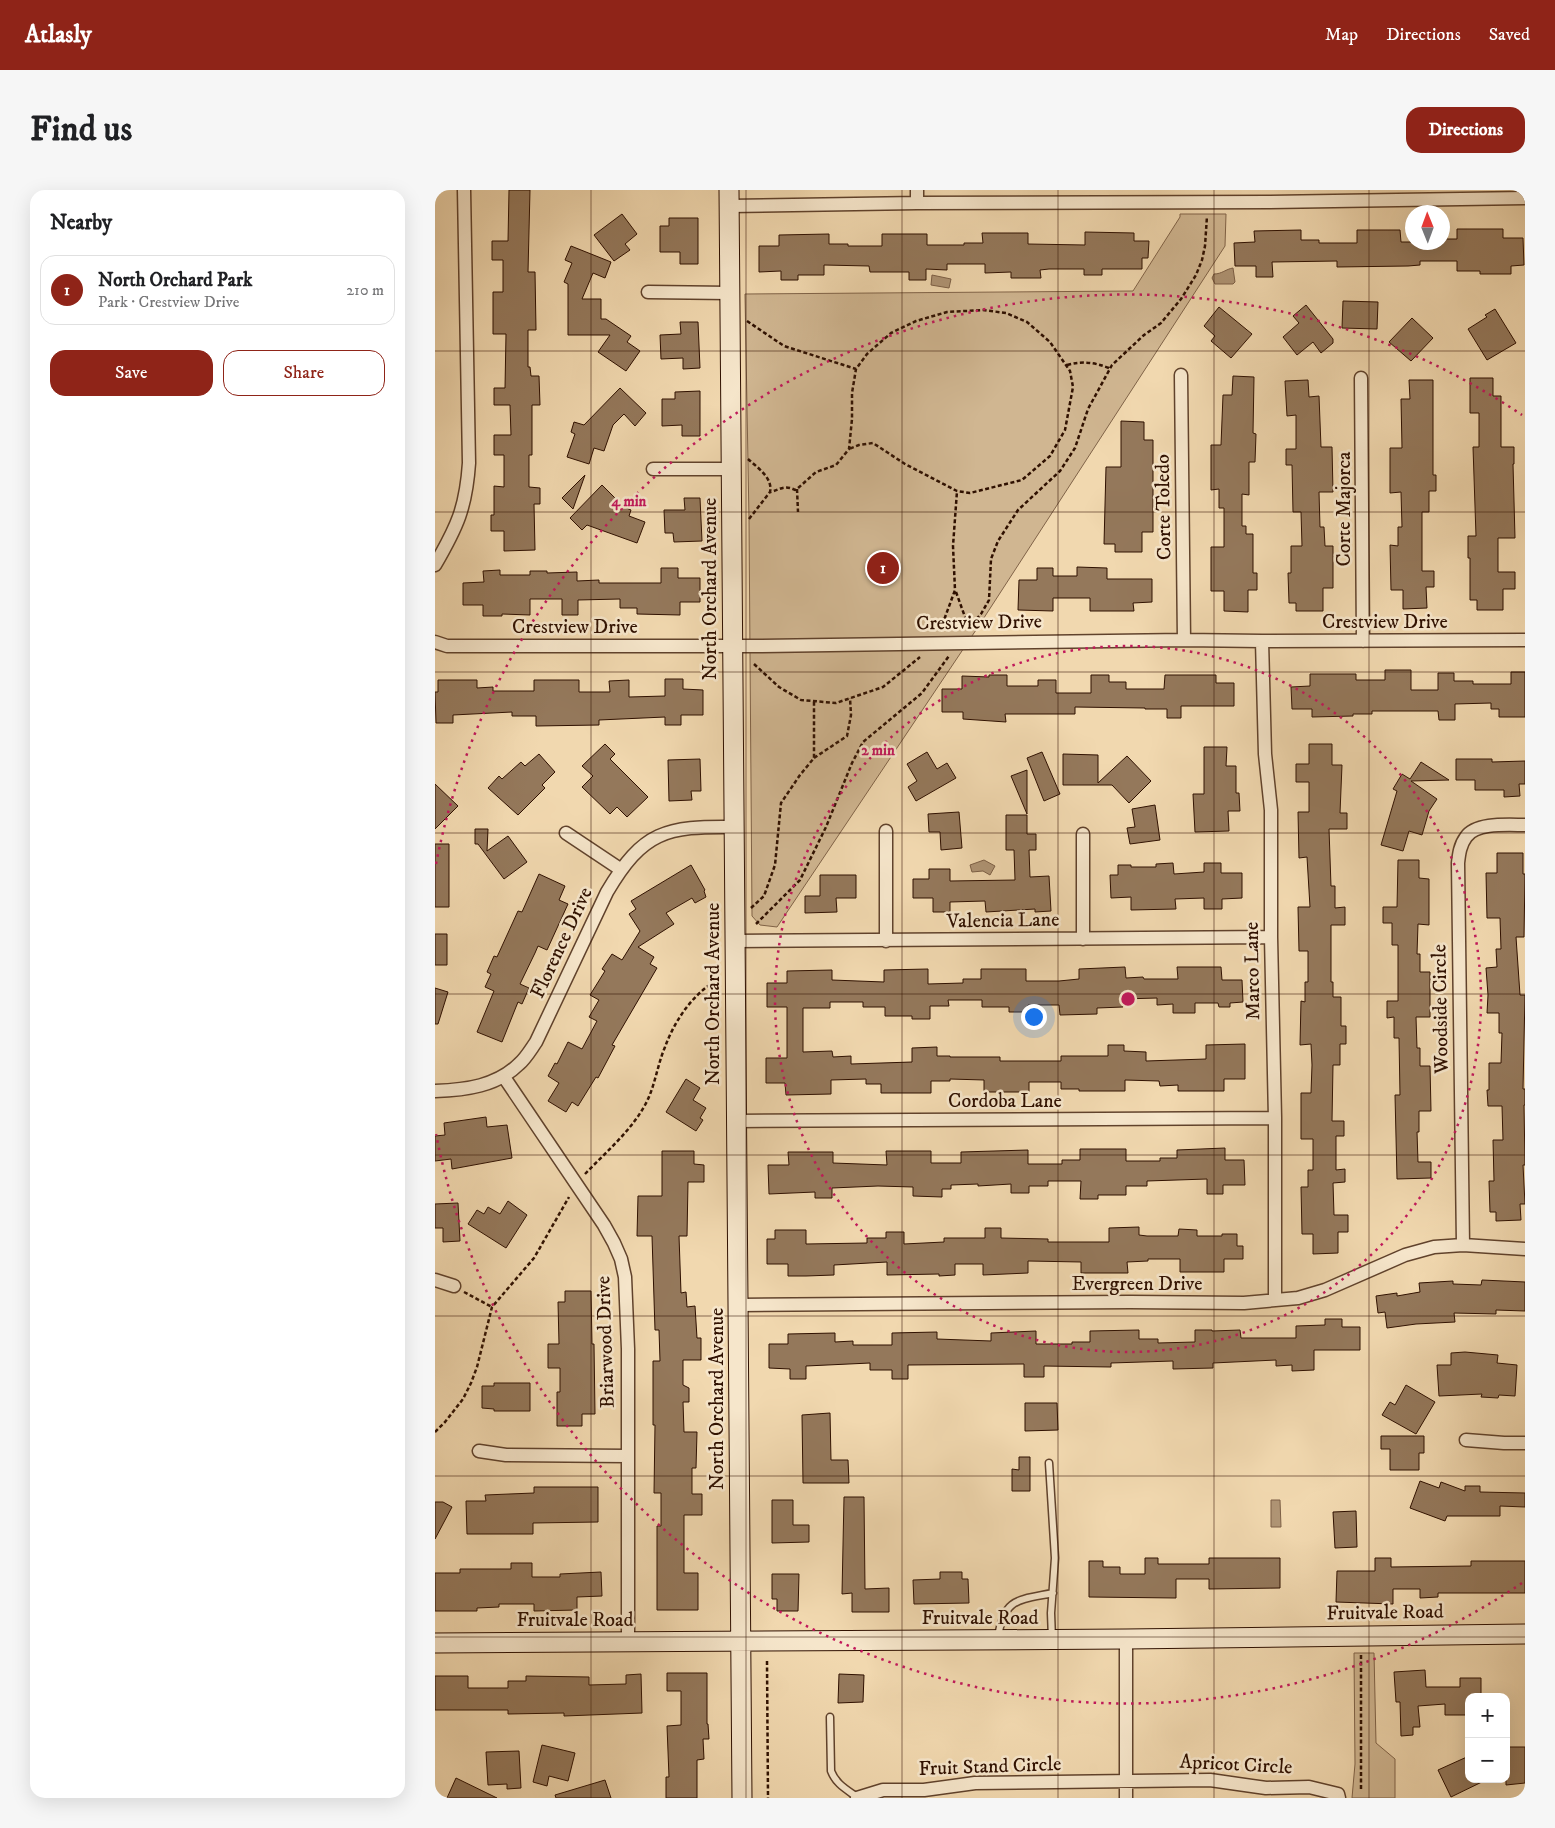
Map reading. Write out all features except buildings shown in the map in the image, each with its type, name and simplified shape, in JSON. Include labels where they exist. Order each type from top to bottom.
[{"type":"street","points":[[435,565],[455,531],[463,509],[469,463],[465,190]]},
{"type":"street","points":[[729,198],[1103,196],[1207,202],[1409,195],[1525,198]]},
{"type":"street","name":"North Orchard Avenue","points":[[729,198],[742,1798]]},
{"type":"street","points":[[648,292],[730,293]]},
{"type":"street","name":"Corte Toledo","points":[[1181,375],[1184,640]]},
{"type":"street","name":"Corte Majorca","points":[[1361,378],[1363,641]]},
{"type":"street","points":[[653,470],[732,469]]},
{"type":"street","name":"Crestview Drive","points":[[435,642],[447,646],[732,646],[1184,640],[1525,640]]},
{"type":"street","name":"Marco Lane","points":[[1262,641],[1265,754],[1271,810],[1275,1300]]},
{"type":"street","name":"Woodside Circle","points":[[1463,1245],[1459,855],[1467,835],[1477,828],[1494,825],[1525,825]]},
{"type":"street","name":"Florence Drive","points":[[435,1091],[476,1087],[491,1083],[504,1077],[520,1063],[536,1042],[607,892],[621,869],[639,848],[655,837],[674,829],[734,826]]},
{"type":"street","points":[[886,832],[886,941]]},
{"type":"street","points":[[566,833],[621,869]]},
{"type":"street","points":[[1083,834],[1083,939]]},
{"type":"street","name":"Valencia Lane","points":[[735,932],[886,941],[1271,937]]},
{"type":"street","name":"Briarwood Drive","points":[[504,1077],[615,1243],[625,1277],[628,1349],[628,1642]]},
{"type":"street","name":"Cordoba Lane","points":[[737,1121],[1275,1118]]},
{"type":"street","name":"Evergreen Drive","points":[[739,1305],[1073,1302],[1244,1303],[1298,1298],[1325,1290],[1405,1255],[1434,1248],[1463,1245],[1525,1249]]},
{"type":"street","points":[[435,1280],[454,1286]]},
{"type":"street","points":[[1466,1440],[1525,1443]]},
{"type":"street","points":[[479,1451],[506,1455],[627,1456]]},
{"type":"street","name":"Fruitvale Road","points":[[435,1643],[1125,1640],[1525,1634]]},
{"type":"street","points":[[1125,1640],[1126,1798]]},
{"type":"street","name":"Apricot Circle","points":[[1126,1782],[1211,1780],[1267,1788],[1309,1786],[1338,1794],[1339,1798]]},
{"type":"street","name":"Fruit Stand Circle","points":[[857,1797],[883,1790],[924,1790],[975,1783],[1126,1782]]},
{"type":"lane","points":[[1049,1463],[1055,1529],[1052,1640]]},
{"type":"lane","points":[[997,1640],[1001,1619],[1007,1609],[1019,1601],[1053,1593]]},
{"type":"lane","points":[[830,1717],[831,1771],[838,1784],[857,1797]]},
{"type":"path","points":[[756,924],[800,880],[826,827],[852,763],[863,742],[922,693],[981,614],[989,600],[991,559],[998,540],[1018,510],[1060,471],[1075,448],[1089,409],[1109,369],[1144,335],[1161,323],[1196,275],[1202,260],[1207,232],[1207,202]]},
{"type":"path","points":[[770,492],[782,487],[789,487],[795,490],[816,472],[836,465],[849,449],[873,443],[922,473],[957,491],[970,493],[1022,480],[1050,456],[1065,430],[1073,386],[1067,365],[1050,342],[1027,322],[1006,313],[983,310],[947,312],[916,321],[891,333],[867,354],[856,369],[852,393],[849,449]]},
{"type":"path","points":[[747,321],[784,346],[856,369]]},
{"type":"path","points":[[1067,365],[1093,362],[1109,369]]},
{"type":"path","points":[[747,458],[769,480],[771,485],[770,492],[749,519]]},
{"type":"path","points":[[797,489],[798,512]]},
{"type":"path","points":[[957,491],[953,546],[955,590],[969,628]]},
{"type":"path","points":[[755,664],[779,686],[801,700],[836,703],[883,687],[915,662],[935,642],[955,590]]},
{"type":"path","points":[[735,932],[765,896],[775,864],[781,803],[814,758],[847,736],[851,715],[850,698]]},
{"type":"path","points":[[814,701],[814,758]]},
{"type":"path","points":[[454,1286],[492,1308]]},
{"type":"path","points":[[1361,1656],[1361,1791]]},
{"type":"path","points":[[767,1661],[768,1798]]},
{"type":"shaded area","points":[[1180,214],[1226,214],[1225,246],[978,627],[777,927],[760,925],[752,916],[745,294],[1133,291],[1180,217]]},
{"type":"shaded area","points":[[1233,268],[1235,282],[1233,284],[1215,284],[1212,278],[1214,274]]},
{"type":"shaded area","points":[[932,275],[951,279],[949,288],[931,285]]},
{"type":"shaded area","points":[[984,860],[995,866],[990,875],[983,871],[972,872],[970,865]]},
{"type":"shaded area","points":[[1271,1500],[1280,1500],[1281,1527],[1271,1527]]},
{"type":"shaded area","points":[[1354,1653],[1374,1653],[1376,1743],[1395,1759],[1395,1798],[1352,1798],[1355,1764]]},
{"type":"place","name":"North Orchard Park","points":[[883,568]]}]
